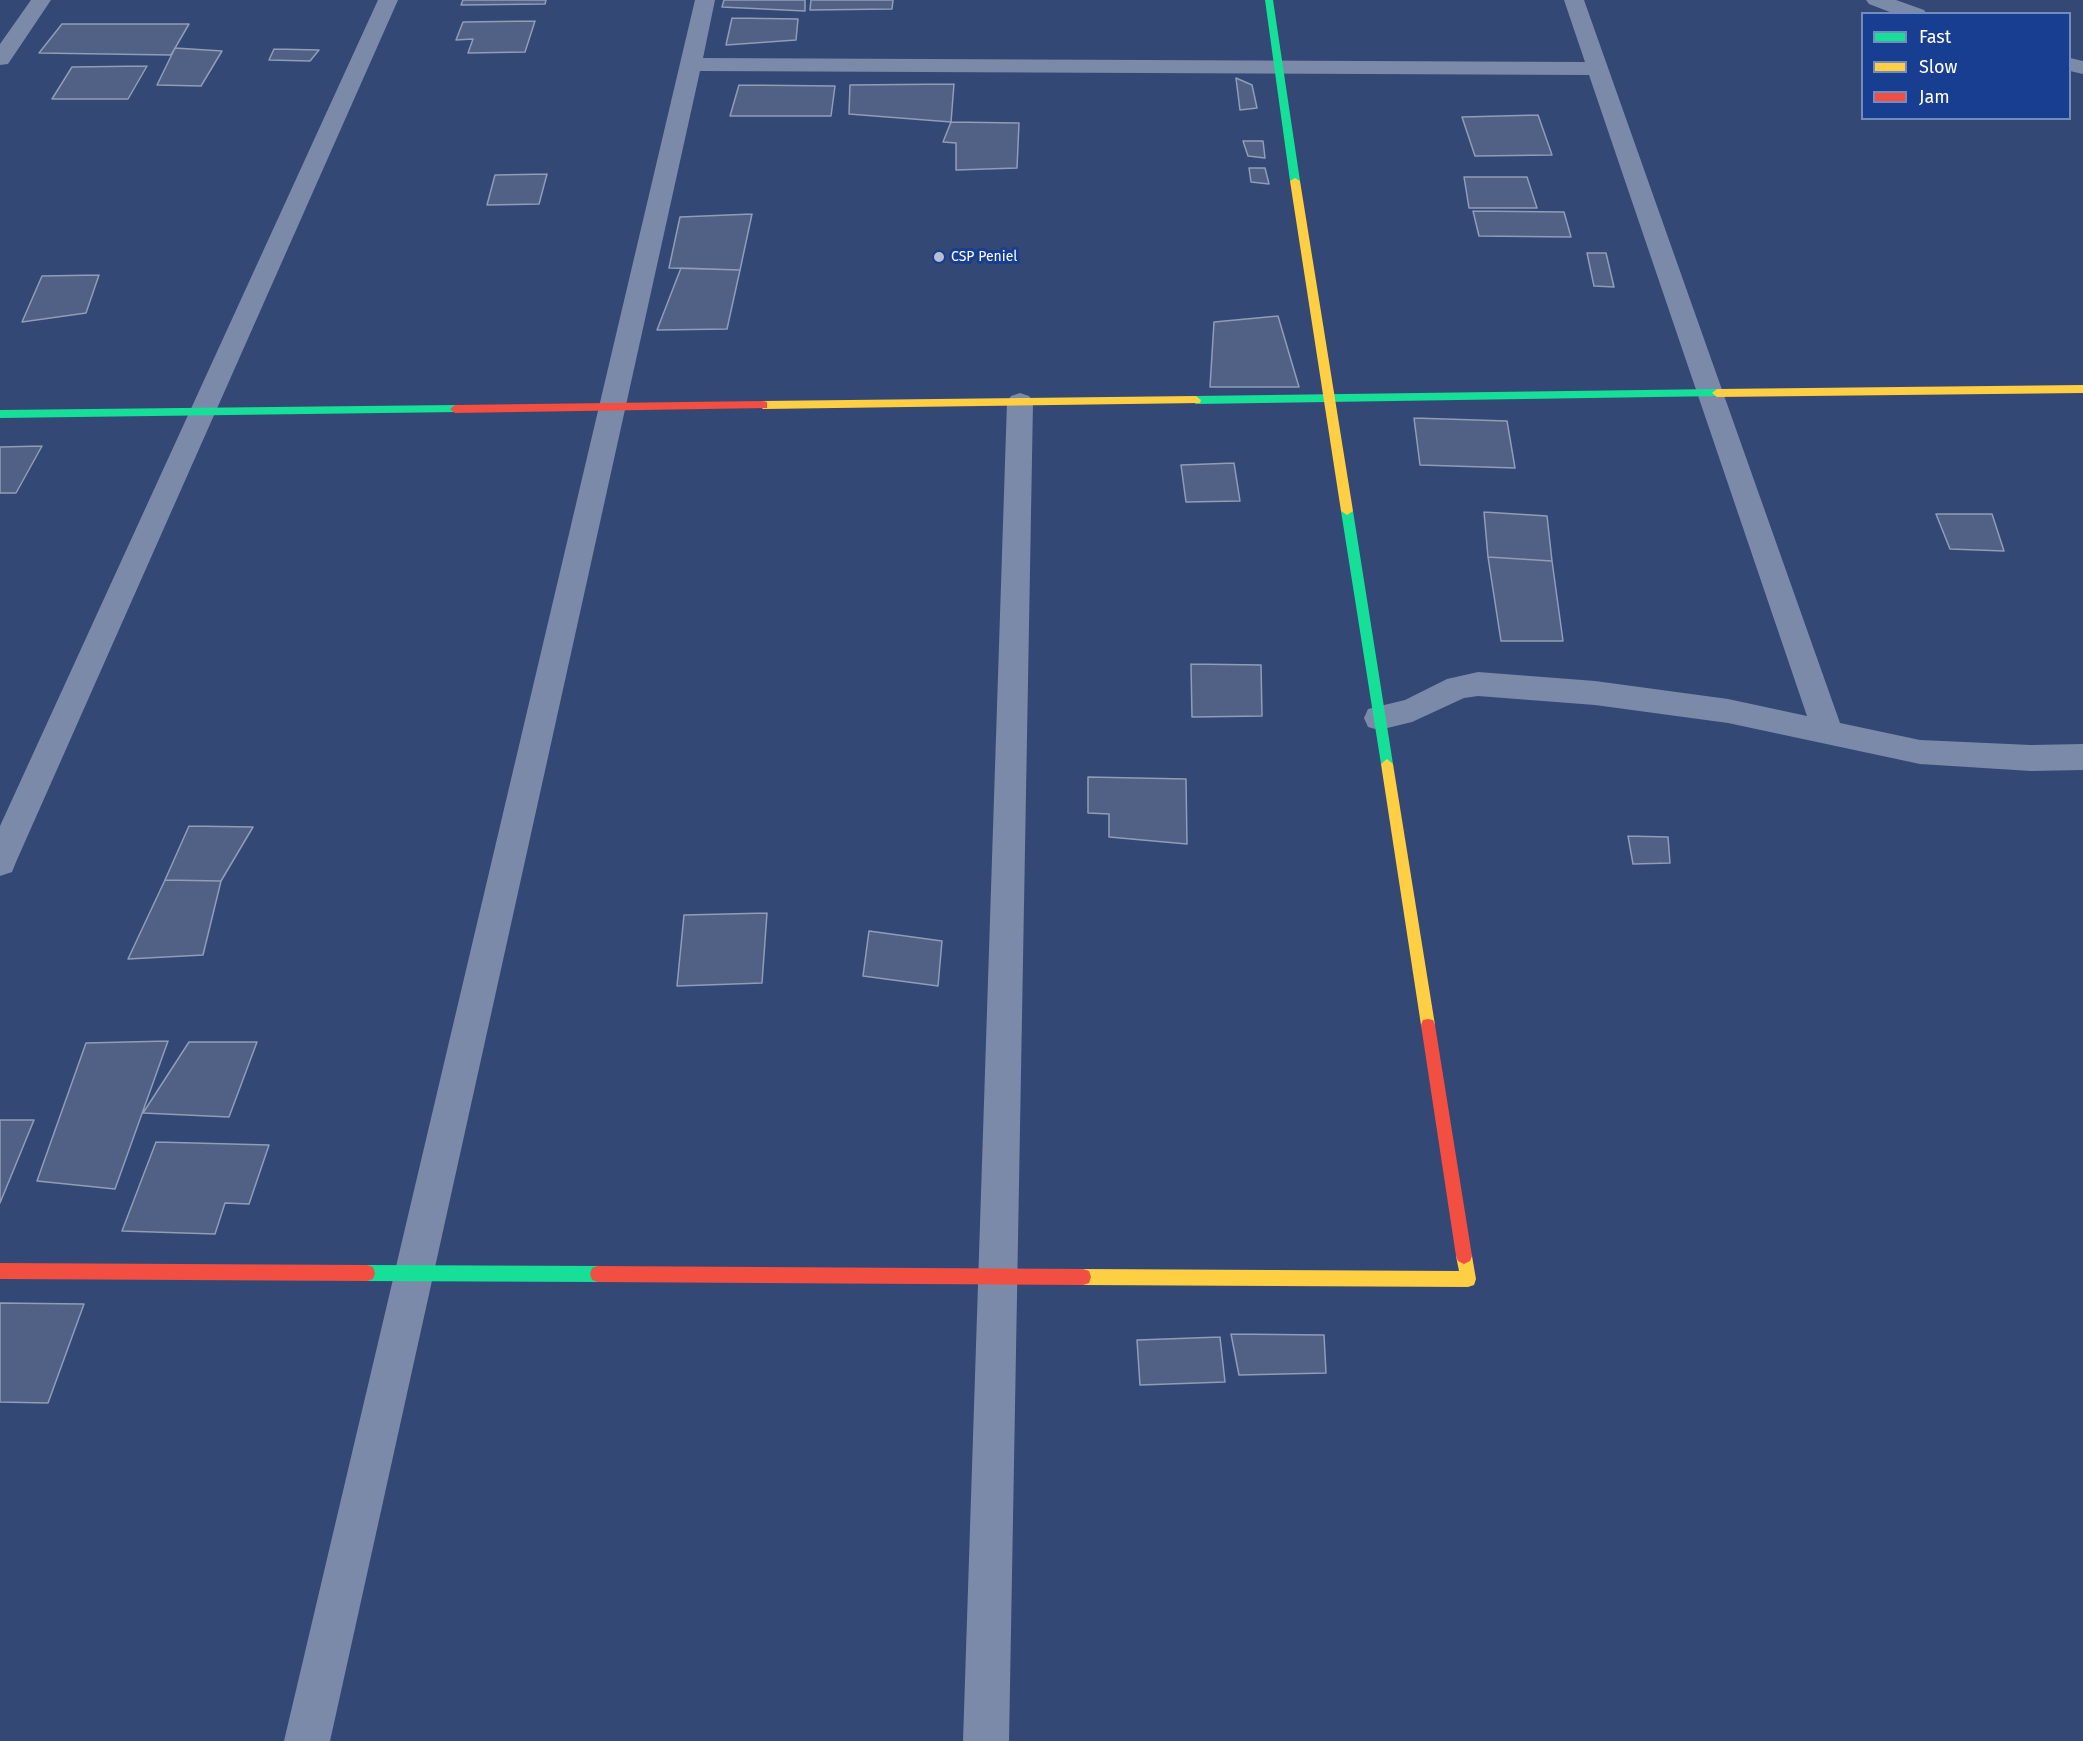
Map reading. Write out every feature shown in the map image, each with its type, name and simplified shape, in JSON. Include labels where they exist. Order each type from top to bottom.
[{"type":"street","points":[[0,59],[41,0]]},
{"type":"street","points":[[0,862],[388,0]]},
{"type":"street","points":[[307,1741],[705,0]]},
{"type":"street","points":[[0,1271],[1468,1279],[1277,67],[1269,0]]},
{"type":"street","points":[[1574,0],[1828,733]]},
{"type":"street","points":[[1876,0],[1911,12]]},
{"type":"street","points":[[691,64],[1598,69]]},
{"type":"street","points":[[0,414],[2083,389]]},
{"type":"street","points":[[986,1741],[1020,402]]},
{"type":"street","points":[[1379,718],[1412,710],[1458,687],[1478,684],[1639,698],[1728,711],[1920,752],[2031,758],[2083,757]]},
{"type":"building","points":[[463,0],[546,0],[545,4],[461,5]]},
{"type":"building","points":[[724,0],[805,0],[805,11],[722,7]]},
{"type":"building","points":[[811,0],[893,0],[892,9],[810,10]]},
{"type":"building","points":[[732,18],[798,19],[796,40],[726,45]]},
{"type":"building","points":[[535,21],[525,52],[468,53],[473,39],[456,40],[463,22]]},
{"type":"building","points":[[62,24],[189,24],[171,55],[39,53]]},
{"type":"building","points":[[175,48],[222,51],[201,86],[157,85]]},
{"type":"building","points":[[274,49],[319,50],[310,61],[269,60]]},
{"type":"building","points":[[147,66],[128,99],[52,99],[72,67]]},
{"type":"building","points":[[1236,78],[1252,85],[1257,108],[1240,110]]},
{"type":"building","points":[[954,84],[951,122],[849,114],[850,85]]},
{"type":"building","points":[[739,85],[835,86],[831,116],[730,116]]},
{"type":"building","points":[[1538,115],[1552,155],[1475,156],[1462,117]]},
{"type":"building","points":[[951,122],[1019,123],[1017,168],[956,170],[956,143],[943,142]]},
{"type":"building","points":[[1243,141],[1263,141],[1265,158],[1248,156]]},
{"type":"building","points":[[1249,168],[1265,168],[1269,184],[1251,182]]},
{"type":"building","points":[[547,174],[539,204],[487,205],[495,175]]},
{"type":"building","points":[[1464,177],[1527,177],[1537,208],[1469,208]]},
{"type":"building","points":[[1473,211],[1564,212],[1571,237],[1479,236]]},
{"type":"building","points":[[752,214],[740,270],[669,268],[680,217]]},
{"type":"building","points":[[1587,253],[1606,253],[1614,287],[1594,286]]},
{"type":"building","points":[[681,268],[740,270],[727,329],[657,330]]},
{"type":"building","points":[[99,275],[86,313],[22,322],[42,276]]},
{"type":"building","points":[[1278,316],[1299,387],[1210,387],[1214,322]]},
{"type":"building","points":[[1414,418],[1507,421],[1515,468],[1420,465]]},
{"type":"building","points":[[42,446],[16,493],[0,493],[0,447]]},
{"type":"building","points":[[1234,463],[1240,501],[1186,502],[1181,465]]},
{"type":"building","points":[[1484,512],[1547,516],[1552,561],[1488,557]]},
{"type":"building","points":[[1936,514],[1992,514],[2004,551],[1950,549]]},
{"type":"building","points":[[1488,557],[1552,561],[1563,641],[1501,641]]},
{"type":"building","points":[[1191,664],[1261,665],[1262,716],[1192,717]]},
{"type":"building","points":[[1088,777],[1186,779],[1187,844],[1109,837],[1109,814],[1088,813]]},
{"type":"building","points":[[189,826],[253,827],[221,881],[165,880]]},
{"type":"building","points":[[1628,836],[1668,837],[1670,863],[1633,864]]},
{"type":"building","points":[[165,880],[221,881],[203,955],[128,959]]},
{"type":"building","points":[[767,913],[762,983],[677,986],[684,915]]},
{"type":"building","points":[[869,931],[942,941],[938,986],[863,976]]},
{"type":"building","points":[[168,1041],[115,1189],[37,1181],[86,1043]]},
{"type":"building","points":[[189,1042],[257,1042],[229,1117],[143,1113]]},
{"type":"building","points":[[0,1120],[34,1120],[0,1203]]},
{"type":"building","points":[[156,1142],[269,1145],[249,1204],[225,1203],[215,1234],[122,1231]]},
{"type":"building","points":[[0,1303],[84,1304],[48,1403],[0,1402]]},
{"type":"building","points":[[1231,1334],[1324,1335],[1326,1373],[1239,1375]]},
{"type":"building","points":[[1220,1337],[1225,1382],[1140,1385],[1137,1340]]},
{"type":"traffic: fast","points":[[1269,0],[1295,181]]},
{"type":"traffic: fast","points":[[1196,400],[1717,393]]},
{"type":"traffic: fast","points":[[0,414],[455,409]]},
{"type":"traffic: fast","points":[[1347,511],[1387,764]]},
{"type":"traffic: fast","points":[[367,1273],[598,1274]]},
{"type":"traffic: slow","points":[[1295,181],[1347,511]]},
{"type":"traffic: slow","points":[[1717,393],[2083,389]]},
{"type":"traffic: slow","points":[[763,405],[1196,400]]},
{"type":"traffic: slow","points":[[1387,764],[1428,1025]]},
{"type":"traffic: slow","points":[[1083,1277],[1468,1279],[1464,1256]]},
{"type":"traffic: jam","points":[[455,409],[763,405]]},
{"type":"traffic: jam","points":[[1428,1025],[1464,1256]]},
{"type":"traffic: jam","points":[[0,1271],[367,1273]]},
{"type":"traffic: jam","points":[[598,1274],[1083,1277]]},
{"type":"place","name":"CSP Peniel","points":[[939,257]]}]
